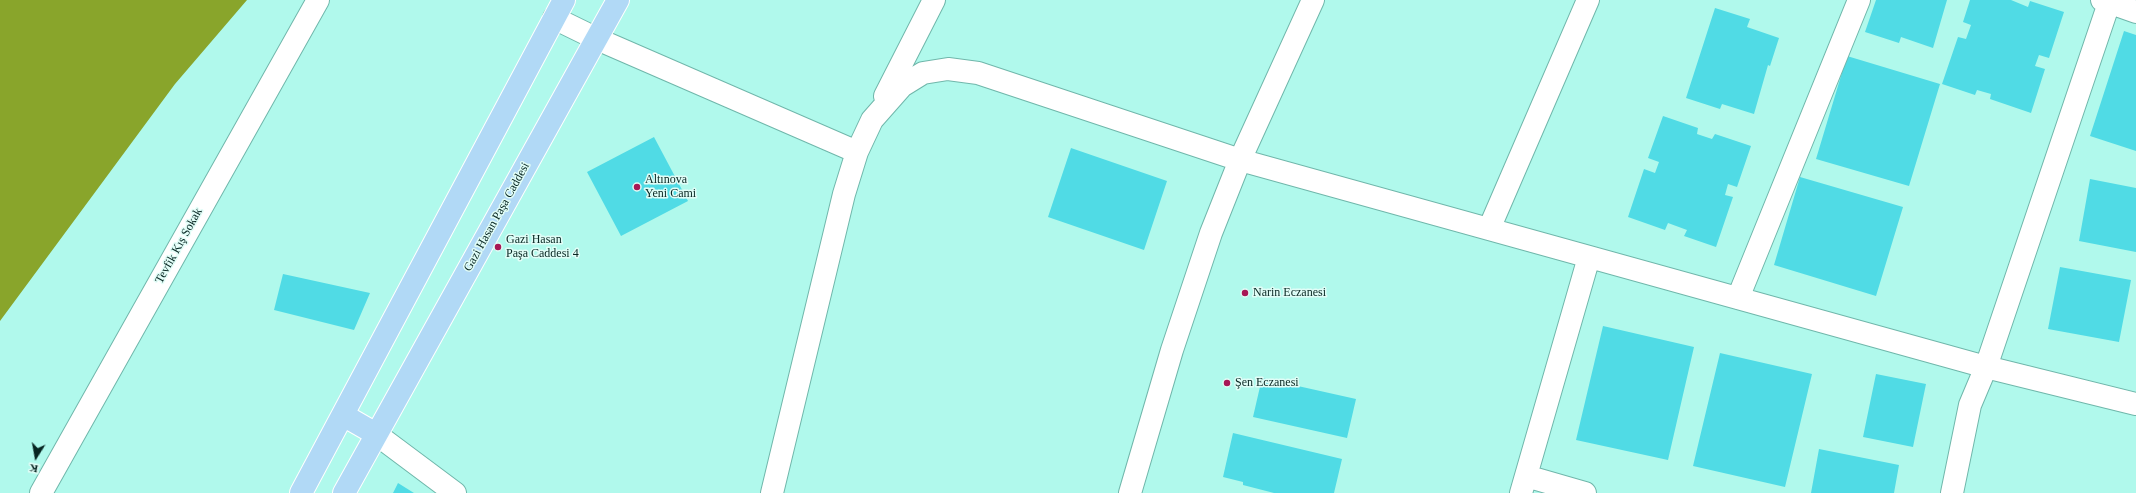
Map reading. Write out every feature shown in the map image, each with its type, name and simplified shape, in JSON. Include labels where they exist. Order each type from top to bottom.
[{"type":"main road","name":"Gazi Hasan Paşa Caddesi","points":[[344,493],[618,0]]},
{"type":"main road","points":[[301,493],[559,9]]},
{"type":"main road","points":[[343,415],[376,434]]},
{"type":"street","name":"Tevfik Kış Sokak","points":[[41,493],[318,0]]},
{"type":"street","points":[[772,493],[844,194],[857,152],[934,0]]},
{"type":"street","points":[[1130,493],[1177,336],[1211,233],[1240,160],[1313,0]]},
{"type":"street","points":[[1489,229],[1588,0]]},
{"type":"street","points":[[1738,298],[1859,0]]},
{"type":"street","points":[[1952,493],[1970,405],[1986,367],[2107,1],[2136,12]]},
{"type":"street","points":[[559,9],[597,39],[857,152]]},
{"type":"street","points":[[872,120],[902,86],[922,73],[948,69],[978,73],[1240,160],[1986,367],[2136,404]]},
{"type":"street","points":[[1585,493],[1523,485],[1589,257]]},
{"type":"street","points":[[376,434],[455,493]]},
{"type":"shaded area","points":[[0,0],[247,0],[175,84],[0,321]]},
{"type":"building","points":[[1876,0],[1947,0],[1933,48],[1901,37],[1899,43],[1865,32]]},
{"type":"building","points":[[1970,0],[2011,0],[2028,7],[2030,1],[2064,12],[2049,58],[2039,55],[2035,66],[2045,69],[2031,113],[1990,99],[1991,94],[1977,90],[1975,95],[1942,84],[1958,37],[1966,39],[1971,25],[1963,22]]},
{"type":"building","points":[[1715,8],[1750,19],[1747,27],[1779,38],[1770,66],[1768,65],[1754,114],[1722,104],[1720,109],[1686,98]]},
{"type":"building","points":[[2124,31],[2136,35],[2136,151],[2090,136]]},
{"type":"building","points":[[1847,56],[1940,84],[1909,186],[1816,159]]},
{"type":"building","points":[[1663,116],[1698,128],[1697,134],[1712,139],[1715,134],[1751,146],[1737,187],[1728,184],[1725,195],[1733,197],[1716,247],[1684,236],[1687,230],[1668,223],[1665,230],[1628,217],[1644,169],[1655,173],[1659,162],[1648,158]]},
{"type":"building","name":"Altınova Yeni Cami","points":[[654,137],[688,201],[621,236],[587,172]]},
{"type":"building","points":[[1071,148],[1167,181],[1144,250],[1048,217]]},
{"type":"building","points":[[1800,177],[1903,207],[1876,296],[1774,265]]},
{"type":"building","points":[[2090,179],[2136,188],[2136,252],[2079,241]]},
{"type":"building","points":[[2060,267],[2131,280],[2119,342],[2048,329]]},
{"type":"building","points":[[283,274],[370,293],[354,330],[274,310]]},
{"type":"building","points":[[1603,326],[1694,347],[1668,460],[1576,440]]},
{"type":"building","points":[[1720,353],[1812,374],[1785,487],[1693,466]]},
{"type":"building","points":[[1876,374],[1926,384],[1913,447],[1863,437]]},
{"type":"building","points":[[1262,378],[1356,399],[1347,438],[1253,417]]},
{"type":"building","points":[[1233,433],[1342,459],[1334,493],[1274,493],[1243,485],[1243,482],[1223,477]]},
{"type":"building","points":[[1819,449],[1899,465],[1894,493],[1811,493]]},
{"type":"building","points":[[398,483],[414,493],[393,493]]},
{"type":"place","name":"Altınova Yeni Cami","points":[[637,187]]},
{"type":"place","name":"Gazi Hasan Paşa Caddesi 4","points":[[498,247]]},
{"type":"place","name":"Narin Eczanesi","points":[[1245,293]]},
{"type":"place","name":"Şen Eczanesi","points":[[1227,383]]}]
